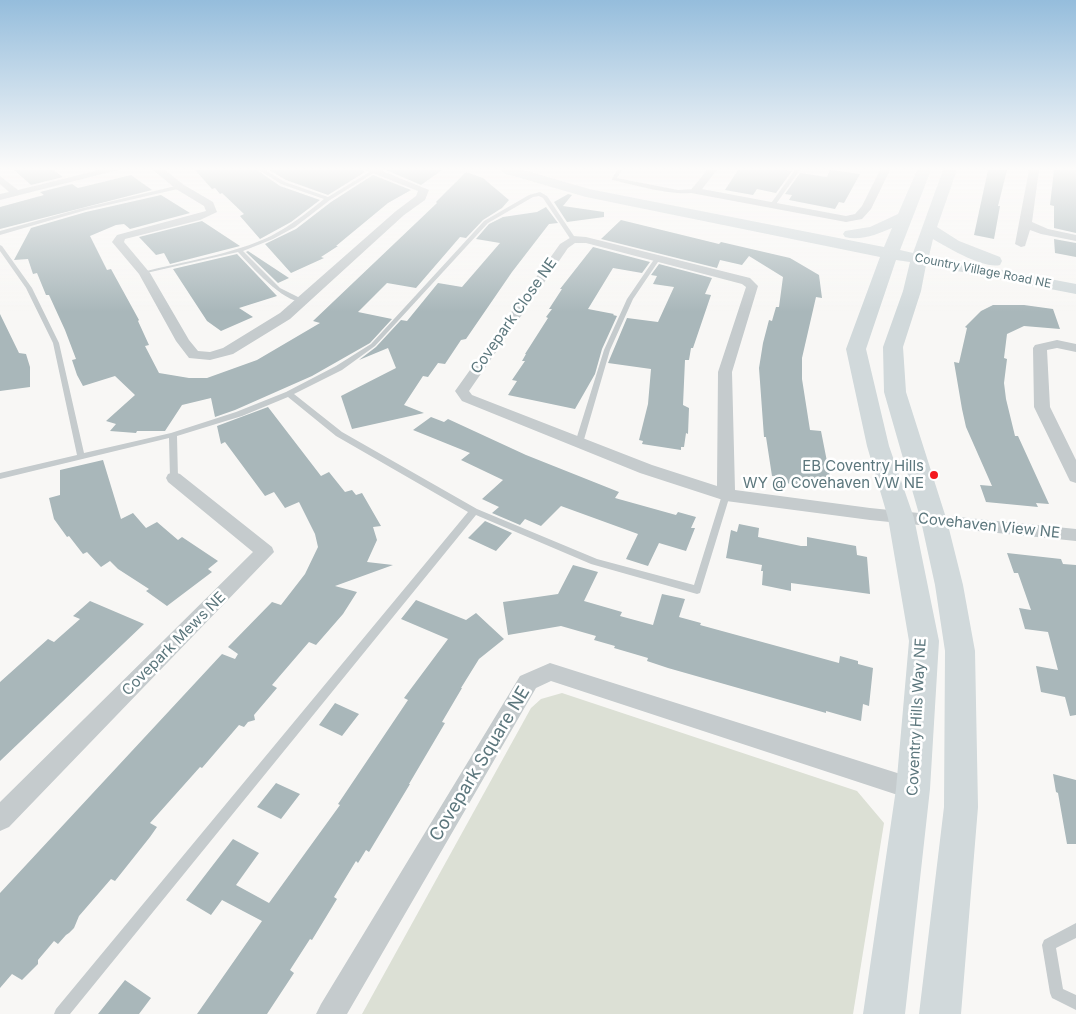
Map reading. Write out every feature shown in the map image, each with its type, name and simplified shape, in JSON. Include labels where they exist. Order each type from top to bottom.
[{"type":"street","points":[[198,217],[121,237],[118,242],[144,273],[183,341],[194,355],[210,356],[228,350],[286,316],[395,217]]},
{"type":"street","points":[[709,217],[828,241],[866,261],[889,257]]},
{"type":"street","points":[[760,217],[851,234],[879,229],[905,217]]},
{"type":"street","points":[[836,217],[846,219],[856,217]]},
{"type":"street","name":"Coventry Hills Way NE","points":[[884,1014],[914,789],[924,641],[901,518],[878,446],[856,349],[889,257],[906,217]]},
{"type":"street","points":[[926,284],[920,253],[933,217]]},
{"type":"street","points":[[1021,244],[1027,217]]},
{"type":"street","points":[[1026,224],[1045,232],[1076,238]]},
{"type":"street","points":[[929,229],[953,244],[994,260]]},
{"type":"street","points":[[851,234],[889,257]]},
{"type":"street","points":[[573,240],[586,240],[746,281],[752,286],[725,372],[726,495]]},
{"type":"street","name":"Covepark Close NE","points":[[573,240],[564,246],[462,391],[467,398],[646,469],[726,495],[901,518]]},
{"type":"street","name":"Country Village Road NE","points":[[889,257],[920,253],[994,260],[1076,276]]},
{"type":"street","name":"Country Village Road NE","points":[[920,253],[966,268],[1076,289]]},
{"type":"street","points":[[940,1014],[961,806],[960,651],[949,585],[934,521],[895,392],[893,347],[926,284],[945,274],[966,268]]},
{"type":"street","points":[[1076,348],[1057,344],[1040,348],[1042,407],[1076,477]]},
{"type":"street","name":"Covepark Mews NE","points":[[0,819],[265,552],[174,478]]},
{"type":"street","name":"Covehaven View NE","points":[[901,518],[1076,535]]},
{"type":"street","name":"Covepark Square NE","points":[[331,1014],[528,682],[550,672],[914,789]]},
{"type":"lane","points":[[0,233],[55,217]]},
{"type":"lane","points":[[144,273],[239,250],[271,238],[304,217]]},
{"type":"lane","points":[[0,476],[173,435],[239,414],[289,394],[338,368],[373,345],[486,222],[494,217]]},
{"type":"lane","points":[[558,217],[573,240]]},
{"type":"lane","points":[[0,247],[29,288],[56,343],[81,457]]},
{"type":"lane","points":[[239,250],[278,289],[302,301]]},
{"type":"lane","points":[[579,443],[607,350],[630,299],[657,259]]},
{"type":"lane","points":[[289,394],[339,434],[474,512],[594,562],[697,590],[726,495]]},
{"type":"lane","points":[[173,435],[174,478]]},
{"type":"lane","points":[[61,1014],[474,512]]},
{"type":"lane","points":[[1076,930],[1049,945],[1057,993],[1076,1003]]},
{"type":"shaded area","points":[[562,693],[857,791],[884,823],[853,1014],[362,1014],[531,708],[541,699]]},
{"type":"building","points":[[0,217],[46,217],[0,229]]},
{"type":"building","points":[[68,217],[174,217],[130,229],[124,224],[116,225],[90,236],[107,270],[111,269],[139,320],[149,345],[145,346],[159,373],[189,378],[207,378],[257,360],[320,323],[313,321],[422,217],[487,217],[466,238],[460,237],[416,288],[387,283],[358,312],[392,319],[370,343],[312,376],[215,417],[211,398],[182,405],[165,431],[137,431],[136,433],[110,431],[116,424],[106,421],[135,395],[115,376],[83,386],[72,360],[76,359],[65,330],[49,295],[46,295],[37,273],[33,274],[28,259],[14,260],[31,228]]},
{"type":"building","points":[[241,217],[297,217],[291,222],[260,239]]},
{"type":"building","points":[[311,217],[371,217],[336,246],[338,246],[321,257],[324,258],[291,273],[265,244],[296,229]]},
{"type":"building","points":[[502,217],[554,217],[558,223],[549,224],[512,272],[466,339],[461,340],[445,364],[438,363],[428,377],[423,376],[404,405],[424,413],[352,429],[341,396],[396,368],[388,348],[359,360],[376,347],[401,320],[407,321],[438,283],[462,287],[500,243],[476,239],[489,224]]},
{"type":"building","points":[[564,217],[602,217],[567,222]]},
{"type":"building","points":[[978,217],[998,217],[994,239],[974,235]]},
{"type":"building","points":[[1054,217],[1076,217],[1076,233],[1054,228]]},
{"type":"building","points":[[621,220],[719,244],[721,242],[790,258],[819,275],[822,298],[816,297],[802,358],[802,379],[810,430],[821,431],[832,487],[783,483],[782,477],[772,476],[766,437],[764,437],[759,368],[769,320],[772,321],[776,307],[779,307],[783,277],[749,256],[742,265],[720,260],[717,268],[601,239]]},
{"type":"building","points":[[202,221],[240,246],[170,264],[164,253],[156,255],[139,237]]},
{"type":"building","points":[[1054,239],[1076,243],[1076,257],[1055,253]]},
{"type":"building","points":[[593,247],[650,262],[642,273],[613,268],[588,309],[617,316],[602,349],[595,374],[575,409],[508,395],[517,381],[512,380],[525,361],[522,361],[525,354],[548,318],[546,317],[552,309],[549,309],[562,289],[560,289]]},
{"type":"building","points":[[248,251],[289,278],[278,283],[246,252]]},
{"type":"building","points":[[237,254],[277,296],[239,308],[253,317],[221,331],[207,321],[173,269]]},
{"type":"building","points":[[659,264],[712,278],[705,294],[711,295],[693,348],[691,348],[689,360],[685,360],[683,405],[689,408],[688,434],[686,433],[684,447],[681,447],[681,450],[642,444],[643,441],[639,440],[648,404],[651,369],[608,363],[627,318],[658,322],[674,287],[653,284],[657,276],[651,275]]},
{"type":"building","points":[[993,305],[1024,305],[1053,309],[1060,329],[1024,326],[1007,334],[1004,358],[1007,359],[1004,383],[1006,399],[1015,436],[1018,436],[1049,504],[1036,503],[1038,507],[986,502],[980,485],[992,486],[966,427],[954,362],[959,363],[967,328],[965,327],[981,311]]},
{"type":"building","points":[[0,314],[19,353],[26,354],[30,367],[30,387],[0,391]]},
{"type":"building","points":[[268,407],[321,476],[329,472],[345,492],[352,490],[356,495],[362,493],[381,526],[373,527],[377,540],[367,562],[393,565],[335,586],[357,592],[343,614],[316,645],[309,642],[272,685],[277,688],[254,715],[255,720],[248,722],[244,727],[239,725],[202,768],[200,767],[150,823],[157,827],[150,837],[115,881],[111,879],[79,916],[74,928],[58,944],[54,941],[38,960],[38,964],[22,980],[12,974],[0,988],[0,893],[222,654],[235,659],[238,654],[228,647],[272,602],[281,605],[305,574],[318,547],[315,534],[299,502],[285,508],[274,492],[265,496],[225,442],[221,444],[217,426]]},
{"type":"building","points":[[431,417],[444,422],[448,419],[526,455],[619,492],[615,498],[676,515],[678,512],[696,517],[691,528],[695,528],[686,551],[659,543],[648,566],[626,559],[638,534],[561,506],[541,526],[525,519],[520,525],[492,513],[499,507],[482,499],[503,480],[461,460],[470,453],[413,430]]},
{"type":"building","points":[[103,460],[121,519],[133,513],[146,528],[157,522],[178,540],[182,537],[218,561],[208,569],[212,572],[167,606],[146,591],[149,589],[118,569],[110,561],[101,567],[87,552],[83,554],[54,519],[49,498],[60,495],[60,470]]},
{"type":"building","points":[[485,521],[512,533],[496,551],[468,538]]},
{"type":"building","points":[[739,524],[759,528],[758,537],[801,546],[807,546],[807,537],[856,546],[857,555],[867,557],[870,594],[791,583],[791,591],[762,585],[762,565],[726,558],[731,530],[737,532]]},
{"type":"building","points":[[1007,553],[1061,559],[1063,564],[1076,565],[1076,715],[1070,716],[1065,697],[1041,692],[1036,666],[1058,670],[1048,632],[1025,629],[1019,608],[1031,610],[1018,573],[1014,573]]},
{"type":"building","points":[[573,565],[598,572],[584,601],[622,612],[620,616],[653,625],[662,594],[685,599],[679,617],[701,623],[700,625],[839,663],[840,656],[873,668],[869,706],[863,704],[861,721],[826,711],[826,713],[668,668],[647,661],[648,658],[594,640],[596,636],[561,626],[508,635],[503,602],[558,594]]},
{"type":"building","points":[[416,600],[466,620],[476,613],[504,639],[479,659],[442,722],[445,723],[410,784],[369,852],[366,850],[358,863],[356,861],[334,897],[337,899],[312,940],[310,939],[290,970],[294,973],[267,1014],[197,1014],[262,921],[222,900],[211,915],[186,900],[233,839],[259,853],[236,885],[269,903],[340,805],[338,804],[408,700],[404,698],[448,639],[401,619]]},
{"type":"building","points":[[90,601],[144,624],[0,761],[0,682],[48,639],[54,642],[80,619],[73,616]]},
{"type":"building","points":[[335,703],[359,714],[342,736],[319,725]]},
{"type":"building","points":[[1053,774],[1076,780],[1076,844],[1067,844]]},
{"type":"building","points":[[276,783],[300,794],[281,819],[257,807]]},
{"type":"building","points":[[125,980],[151,998],[139,1014],[98,1014]]},
{"type":"place","name":"EB Coventry Hills WY @ Covehaven VW NE","points":[[934,475]]}]
